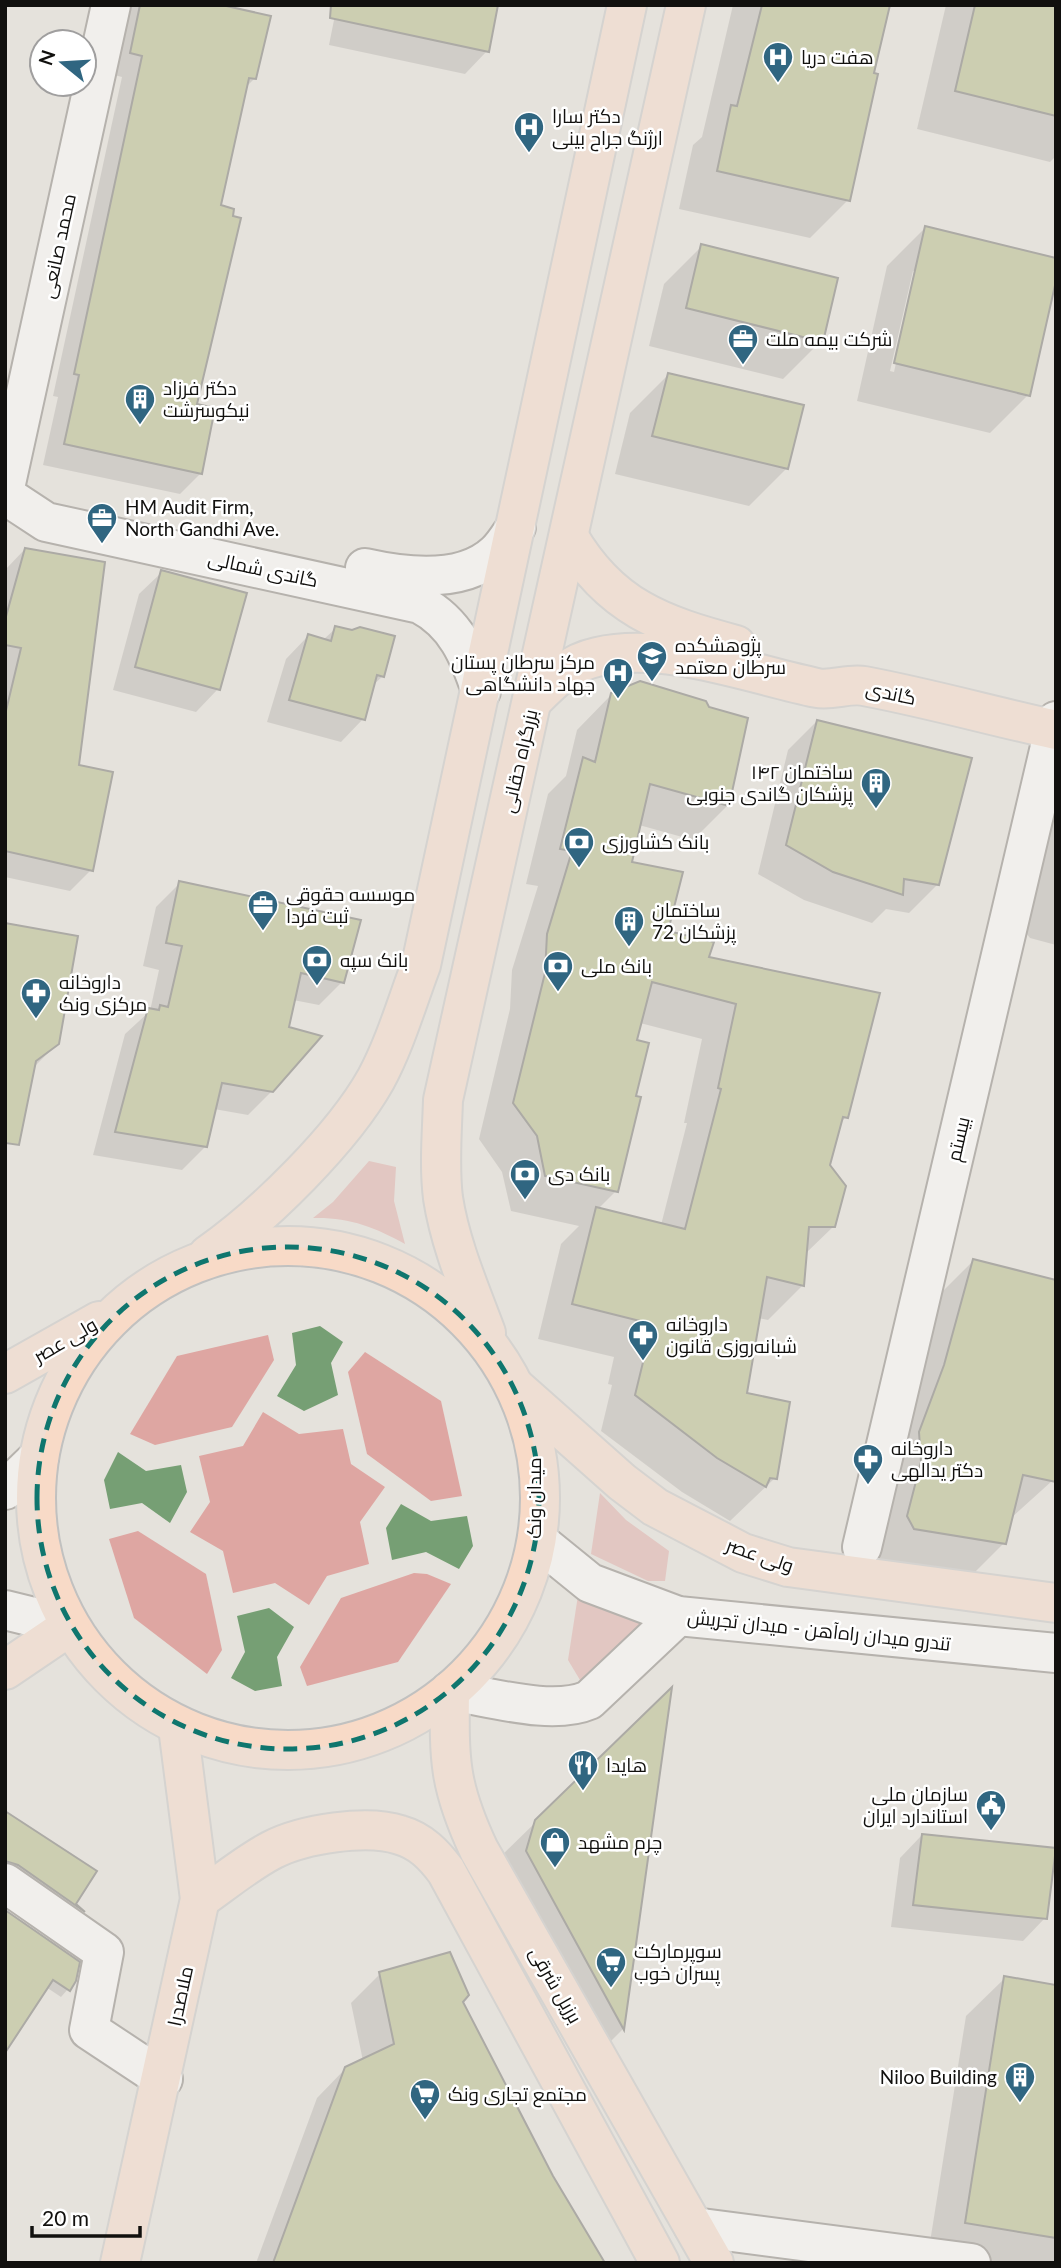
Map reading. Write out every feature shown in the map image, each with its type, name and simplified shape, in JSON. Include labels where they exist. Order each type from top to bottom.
[{"type":"main road","points":[[196,1263],[217,1248],[275,1196],[338,1134],[377,1077],[421,965],[627,5]]},
{"type":"main road","name":"بزرگراه حقانی","points":[[493,1351],[463,1274],[443,1199],[440,1158],[443,1100],[687,5]]},
{"type":"main road","points":[[569,537],[585,565],[600,583],[660,621],[689,632],[825,667],[860,685]]},
{"type":"main road","name":"گاندی","points":[[532,701],[555,677],[573,666],[598,657],[617,655],[687,658],[821,689],[860,685],[1055,727]]},
{"type":"main road","name":"میدان ونک","points":[[294,1245],[329,1248],[398,1270],[434,1292],[466,1319],[493,1351],[515,1387],[530,1426],[538,1468],[537,1540],[528,1575],[499,1636],[450,1691],[421,1713],[388,1731],[354,1743],[317,1750],[282,1752],[211,1740],[178,1727],[141,1705],[109,1678],[70,1626],[46,1571],[37,1529],[39,1457],[61,1389],[99,1330],[125,1305],[159,1281],[196,1263],[258,1247],[294,1245]]},
{"type":"main road","name":"ولی عصر","points":[[5,1374],[125,1305]]},
{"type":"main road","name":"ولی عصر","points":[[515,1387],[622,1482],[655,1507],[743,1553],[788,1567],[1056,1603]]},
{"type":"main road","points":[[5,1670],[70,1626]]},
{"type":"main road","name":"برزیل شرقی","points":[[450,1691],[451,1778],[459,1807],[485,1862],[714,2263]]},
{"type":"main road","name":"ملاصدرا","points":[[120,2263],[163,2079],[200,1899],[178,1727]]},
{"type":"main road","points":[[200,1899],[272,1850],[298,1840],[341,1833],[400,1835],[431,1851],[446,1871],[660,2263]]},
{"type":"street","name":"محمد صانعی","points":[[5,488],[111,5]]},
{"type":"street","name":"گاندی شمالی","points":[[5,494],[55,497],[367,569],[412,575],[443,574],[473,566],[497,552],[516,527]]},
{"type":"street","name":"گاندی شمالی","points":[[5,494],[46,522],[420,604],[444,619],[459,640],[469,655],[481,691]]},
{"type":"street","name":"بیستم","points":[[862,1548],[1055,727]]},
{"type":"street","points":[[5,1490],[39,1457]]},
{"type":"street","points":[[537,1540],[590,1583],[678,1616]]},
{"type":"street","points":[[5,1610],[70,1626]]},
{"type":"street","name":"تندرو میدان راه‌آهن - میدان تجریش","points":[[450,1691],[555,1707],[578,1705],[589,1700],[678,1616],[1056,1653]]},
{"type":"street","points":[[5,1883],[104,1952],[89,2030],[163,2079]]},
{"type":"street","points":[[694,2227],[971,2263]]},
{"type":"highlighted area","points":[[258,1247],[329,1248],[398,1270],[434,1292],[493,1351],[530,1426],[538,1468],[537,1540],[528,1575],[499,1636],[450,1691],[421,1713],[354,1743],[317,1750],[246,1748],[178,1727],[141,1705],[82,1646],[46,1571],[37,1529],[39,1457],[61,1389],[78,1358],[125,1305],[159,1281],[196,1263]]},
{"type":"shaded area","points":[[369,1161],[396,1167],[394,1201],[405,1244],[361,1224],[338,1219],[313,1218],[333,1202]]},
{"type":"shaded area","points":[[320,1326],[343,1342],[331,1363],[338,1395],[304,1411],[277,1396],[296,1365],[292,1333]]},
{"type":"shaded area","points":[[268,1335],[274,1360],[232,1427],[155,1445],[130,1434],[177,1356]]},
{"type":"shaded area","points":[[365,1352],[441,1401],[462,1496],[431,1501],[367,1454],[348,1372]]},
{"type":"shaded area","points":[[263,1412],[299,1434],[343,1429],[351,1464],[385,1487],[360,1522],[369,1564],[327,1576],[309,1605],[275,1583],[233,1593],[223,1551],[190,1532],[210,1502],[199,1456],[243,1446]]},
{"type":"shaded area","points":[[118,1452],[146,1471],[181,1465],[187,1492],[170,1523],[142,1503],[110,1509],[104,1480]]},
{"type":"shaded area","points":[[600,1493],[626,1520],[669,1551],[665,1581],[648,1581],[591,1554]]},
{"type":"shaded area","points":[[401,1504],[431,1521],[467,1516],[473,1546],[459,1569],[426,1552],[392,1560],[386,1528]]},
{"type":"shaded area","points":[[138,1531],[206,1574],[222,1650],[207,1674],[134,1618],[109,1539]]},
{"type":"shaded area","points":[[414,1573],[427,1574],[451,1584],[398,1662],[307,1686],[300,1667],[341,1598]]},
{"type":"shaded area","points":[[579,1589],[653,1617],[583,1685],[568,1660]]},
{"type":"shaded area","points":[[269,1608],[294,1627],[277,1657],[282,1686],[255,1691],[231,1678],[245,1652],[237,1616]]},
{"type":"building","points":[[140,5],[222,5],[271,16],[256,79],[249,78],[221,205],[234,209],[233,216],[241,218],[197,404],[215,408],[202,474],[64,444],[79,375],[74,374],[142,56],[130,53]]},
{"type":"building","points":[[331,5],[498,5],[489,52],[330,18]]},
{"type":"building","points":[[762,5],[890,5],[850,201],[717,171],[731,105],[737,106]]},
{"type":"building","points":[[975,5],[1056,5],[1056,116],[955,91]]},
{"type":"building","points":[[925,226],[1056,258],[1056,281],[1030,396],[894,363]]},
{"type":"building","points":[[701,244],[838,278],[823,342],[686,308]]},
{"type":"building","points":[[668,373],[804,405],[788,469],[652,436]]},
{"type":"building","points":[[25,548],[105,562],[79,765],[113,772],[93,871],[5,851],[5,715],[21,648],[5,645],[5,620]]},
{"type":"building","points":[[161,570],[247,593],[220,690],[135,667]]},
{"type":"building","points":[[335,626],[352,630],[360,627],[395,636],[384,677],[377,675],[365,720],[289,700],[308,634],[331,641]]},
{"type":"building","points":[[640,681],[706,701],[709,707],[748,718],[729,806],[650,784],[632,862],[683,872],[668,931],[714,942],[709,957],[880,993],[848,1118],[843,1117],[830,1165],[846,1186],[835,1227],[809,1227],[804,1286],[767,1277],[747,1393],[790,1402],[777,1479],[770,1478],[766,1487],[717,1458],[635,1395],[646,1350],[642,1349],[648,1323],[572,1304],[596,1207],[685,1229],[721,1089],[718,1088],[736,1004],[652,982],[637,1040],[649,1043],[636,1096],[641,1097],[618,1192],[545,1176],[537,1136],[513,1103],[545,973],[547,934],[572,851],[560,849],[583,757],[595,762],[611,693]]},
{"type":"building","name":"ساختمان ۱۴۲ پزشکان گاندی جنوبی","points":[[817,720],[972,758],[939,885],[904,879],[903,895],[833,872],[786,845]]},
{"type":"building","points":[[179,881],[361,920],[344,983],[301,973],[289,1027],[322,1036],[273,1092],[222,1083],[207,1147],[115,1132],[148,1008],[159,1010],[160,1005],[168,1007],[182,946],[166,943]]},
{"type":"building","points":[[5,923],[78,936],[59,1044],[36,1061],[19,1145],[5,1143]]},
{"type":"building","points":[[973,1259],[1056,1280],[1056,1482],[1023,1475],[1006,1544],[914,1529],[907,1516],[921,1462],[919,1432],[944,1365]]},
{"type":"building","points":[[672,1687],[624,2030],[526,1851],[535,1820]]},
{"type":"building","points":[[5,1811],[97,1871],[76,1904],[85,1912],[18,1865],[5,1861]]},
{"type":"building","points":[[922,1834],[1056,1848],[1047,1919],[913,1905]]},
{"type":"building","points":[[5,1910],[80,1962],[76,1981],[70,1991],[53,1980],[5,2053]]},
{"type":"building","name":"مجتمع تجاری ونک","points":[[450,1952],[469,1995],[463,2002],[553,2176],[605,2263],[273,2263],[345,2067],[394,2044],[379,1972]]},
{"type":"building","name":"Niloo Building","points":[[1004,1976],[1056,1985],[1056,2238],[965,2223]]},
{"type":"place","name":"هفت دریا","points":[[778,84]]},
{"type":"place","name":"دکتر سارا ارژنگ جراح بینی","points":[[529,154]]},
{"type":"place","name":"شرکت بیمه ملت","points":[[743,366]]},
{"type":"place","name":"دکتر فرزاد نیکوسرشت","points":[[140,426]]},
{"type":"place","name":"HM Audit Firm, North Gandhi Ave.","points":[[102,545]]},
{"type":"place","name":"پژوهشکده سرطان معتمد","points":[[652,683]]},
{"type":"place","name":"مرکز سرطان پستان جهاد دانشگاهی","points":[[618,700]]},
{"type":"place","name":"ساختمان ۱۴۲ پزشکان گاندی جنوبی","points":[[876,810]]},
{"type":"place","name":"بانک کشاورزی","points":[[579,869]]},
{"type":"place","name":"موسسه حقوقی ثبت فردا","points":[[263,932]]},
{"type":"place","name":"ساختمان پزشکان 72","points":[[629,948]]},
{"type":"place","name":"بانک سپه","points":[[317,987]]},
{"type":"place","name":"بانک ملی","points":[[558,993]]},
{"type":"place","name":"داروخانه مرکزی ونک","points":[[36,1020]]},
{"type":"place","name":"بانک دی","points":[[525,1201]]},
{"type":"place","name":"داروخانه شبانه‌روزی قانون","points":[[643,1362]]},
{"type":"place","name":"داروخانه دکتر یدالهی","points":[[868,1486]]},
{"type":"place","name":"هایدا","points":[[583,1792]]},
{"type":"place","name":"سازمان ملی استاندارد ایران","points":[[991,1832]]},
{"type":"place","name":"چرم مشهد","points":[[555,1869]]},
{"type":"place","name":"سوپرمارکت پسران خوب","points":[[611,1989]]},
{"type":"place","name":"Niloo Building","points":[[1020,2104]]},
{"type":"place","name":"مجتمع تجاری ونک","points":[[425,2121]]}]
